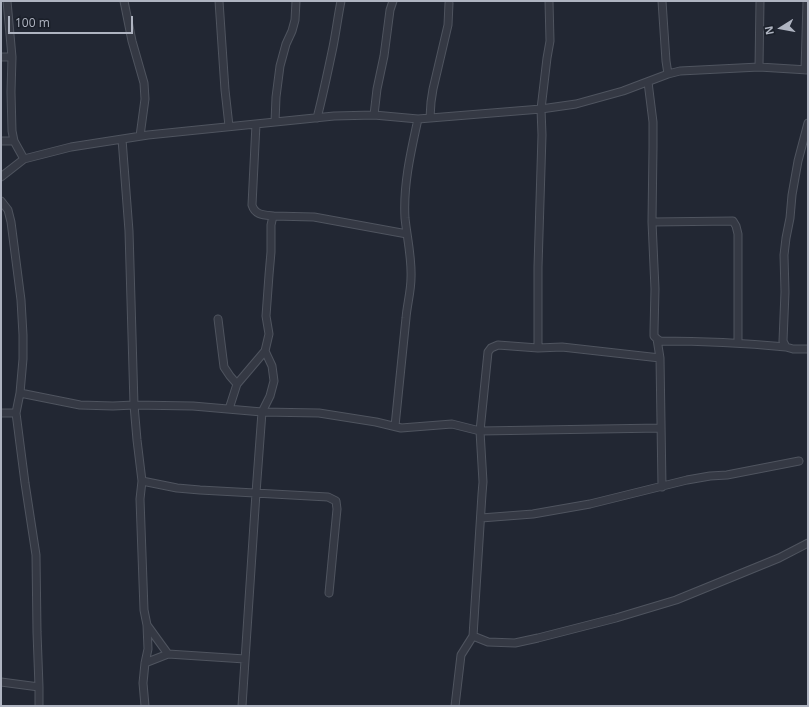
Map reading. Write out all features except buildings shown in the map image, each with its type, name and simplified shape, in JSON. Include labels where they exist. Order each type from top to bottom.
[{"type":"street","points":[[8,1],[12,57],[12,131],[14,141],[24,159]]},
{"type":"street","points":[[124,1],[132,41],[144,83],[145,99],[140,136]]},
{"type":"street","points":[[219,1],[228,126]]},
{"type":"street","points":[[275,122],[276,97],[280,66],[295,20],[296,1]]},
{"type":"street","points":[[317,118],[342,1]]},
{"type":"street","points":[[374,115],[390,10],[393,1]]},
{"type":"street","points":[[538,348],[538,267],[542,135],[541,109],[550,41],[549,1]]},
{"type":"street","points":[[662,1],[668,74]]},
{"type":"street","points":[[760,1],[760,67]]},
{"type":"street","points":[[1,177],[24,159],[71,147],[140,136],[317,118],[374,115],[418,119],[541,109],[576,104],[623,91],[680,71],[760,67],[806,70],[807,1]]},
{"type":"street","points":[[430,118],[433,88],[448,24],[448,3]]},
{"type":"street","points":[[1,57],[12,57]]},
{"type":"street","points":[[648,82],[653,122],[652,222],[655,289],[654,336],[657,339],[660,358],[662,487]]},
{"type":"street","points":[[395,426],[411,279],[405,218],[405,200],[407,178],[418,119]]},
{"type":"street","points":[[786,347],[783,341],[784,255],[798,161],[808,123]]},
{"type":"street","points":[[256,124],[252,205],[257,213],[272,216],[314,217],[407,234]]},
{"type":"street","points":[[122,139],[129,231],[134,405],[142,481],[140,499],[144,610],[148,649],[143,683],[145,706]]},
{"type":"street","points":[[1,142],[14,141]]},
{"type":"street","points":[[1,201],[8,210],[11,222],[21,300],[23,359],[20,393],[16,413],[36,555],[36,632],[39,706]]},
{"type":"street","points":[[229,409],[237,384],[265,352],[269,334],[266,316],[272,216]]},
{"type":"street","points":[[652,222],[733,221],[738,234],[738,343]]},
{"type":"street","points":[[218,319],[224,367],[237,384]]},
{"type":"street","points":[[657,339],[660,341],[738,343],[786,347],[793,349],[808,349]]},
{"type":"street","points":[[455,706],[461,655],[473,636],[483,482],[480,431],[488,352],[491,348],[498,345],[538,348],[562,347],[660,358]]},
{"type":"street","points":[[242,706],[262,412],[270,396],[274,381],[272,366],[265,352]]},
{"type":"street","points":[[20,393],[80,405],[193,406],[262,412],[319,413],[401,428],[452,424],[480,431],[661,428]]},
{"type":"street","points":[[1,413],[16,413]]},
{"type":"street","points":[[481,518],[533,514],[590,504],[687,480],[727,475],[799,461]]},
{"type":"street","points":[[142,481],[177,488],[328,497],[336,501],[337,509],[329,593]]},
{"type":"street","points":[[473,636],[488,642],[515,643],[616,618],[676,600],[779,558],[808,543]]},
{"type":"street","points":[[146,624],[168,654]]},
{"type":"street","points":[[145,663],[168,654],[245,659]]},
{"type":"street","points":[[1,682],[39,687]]}]
